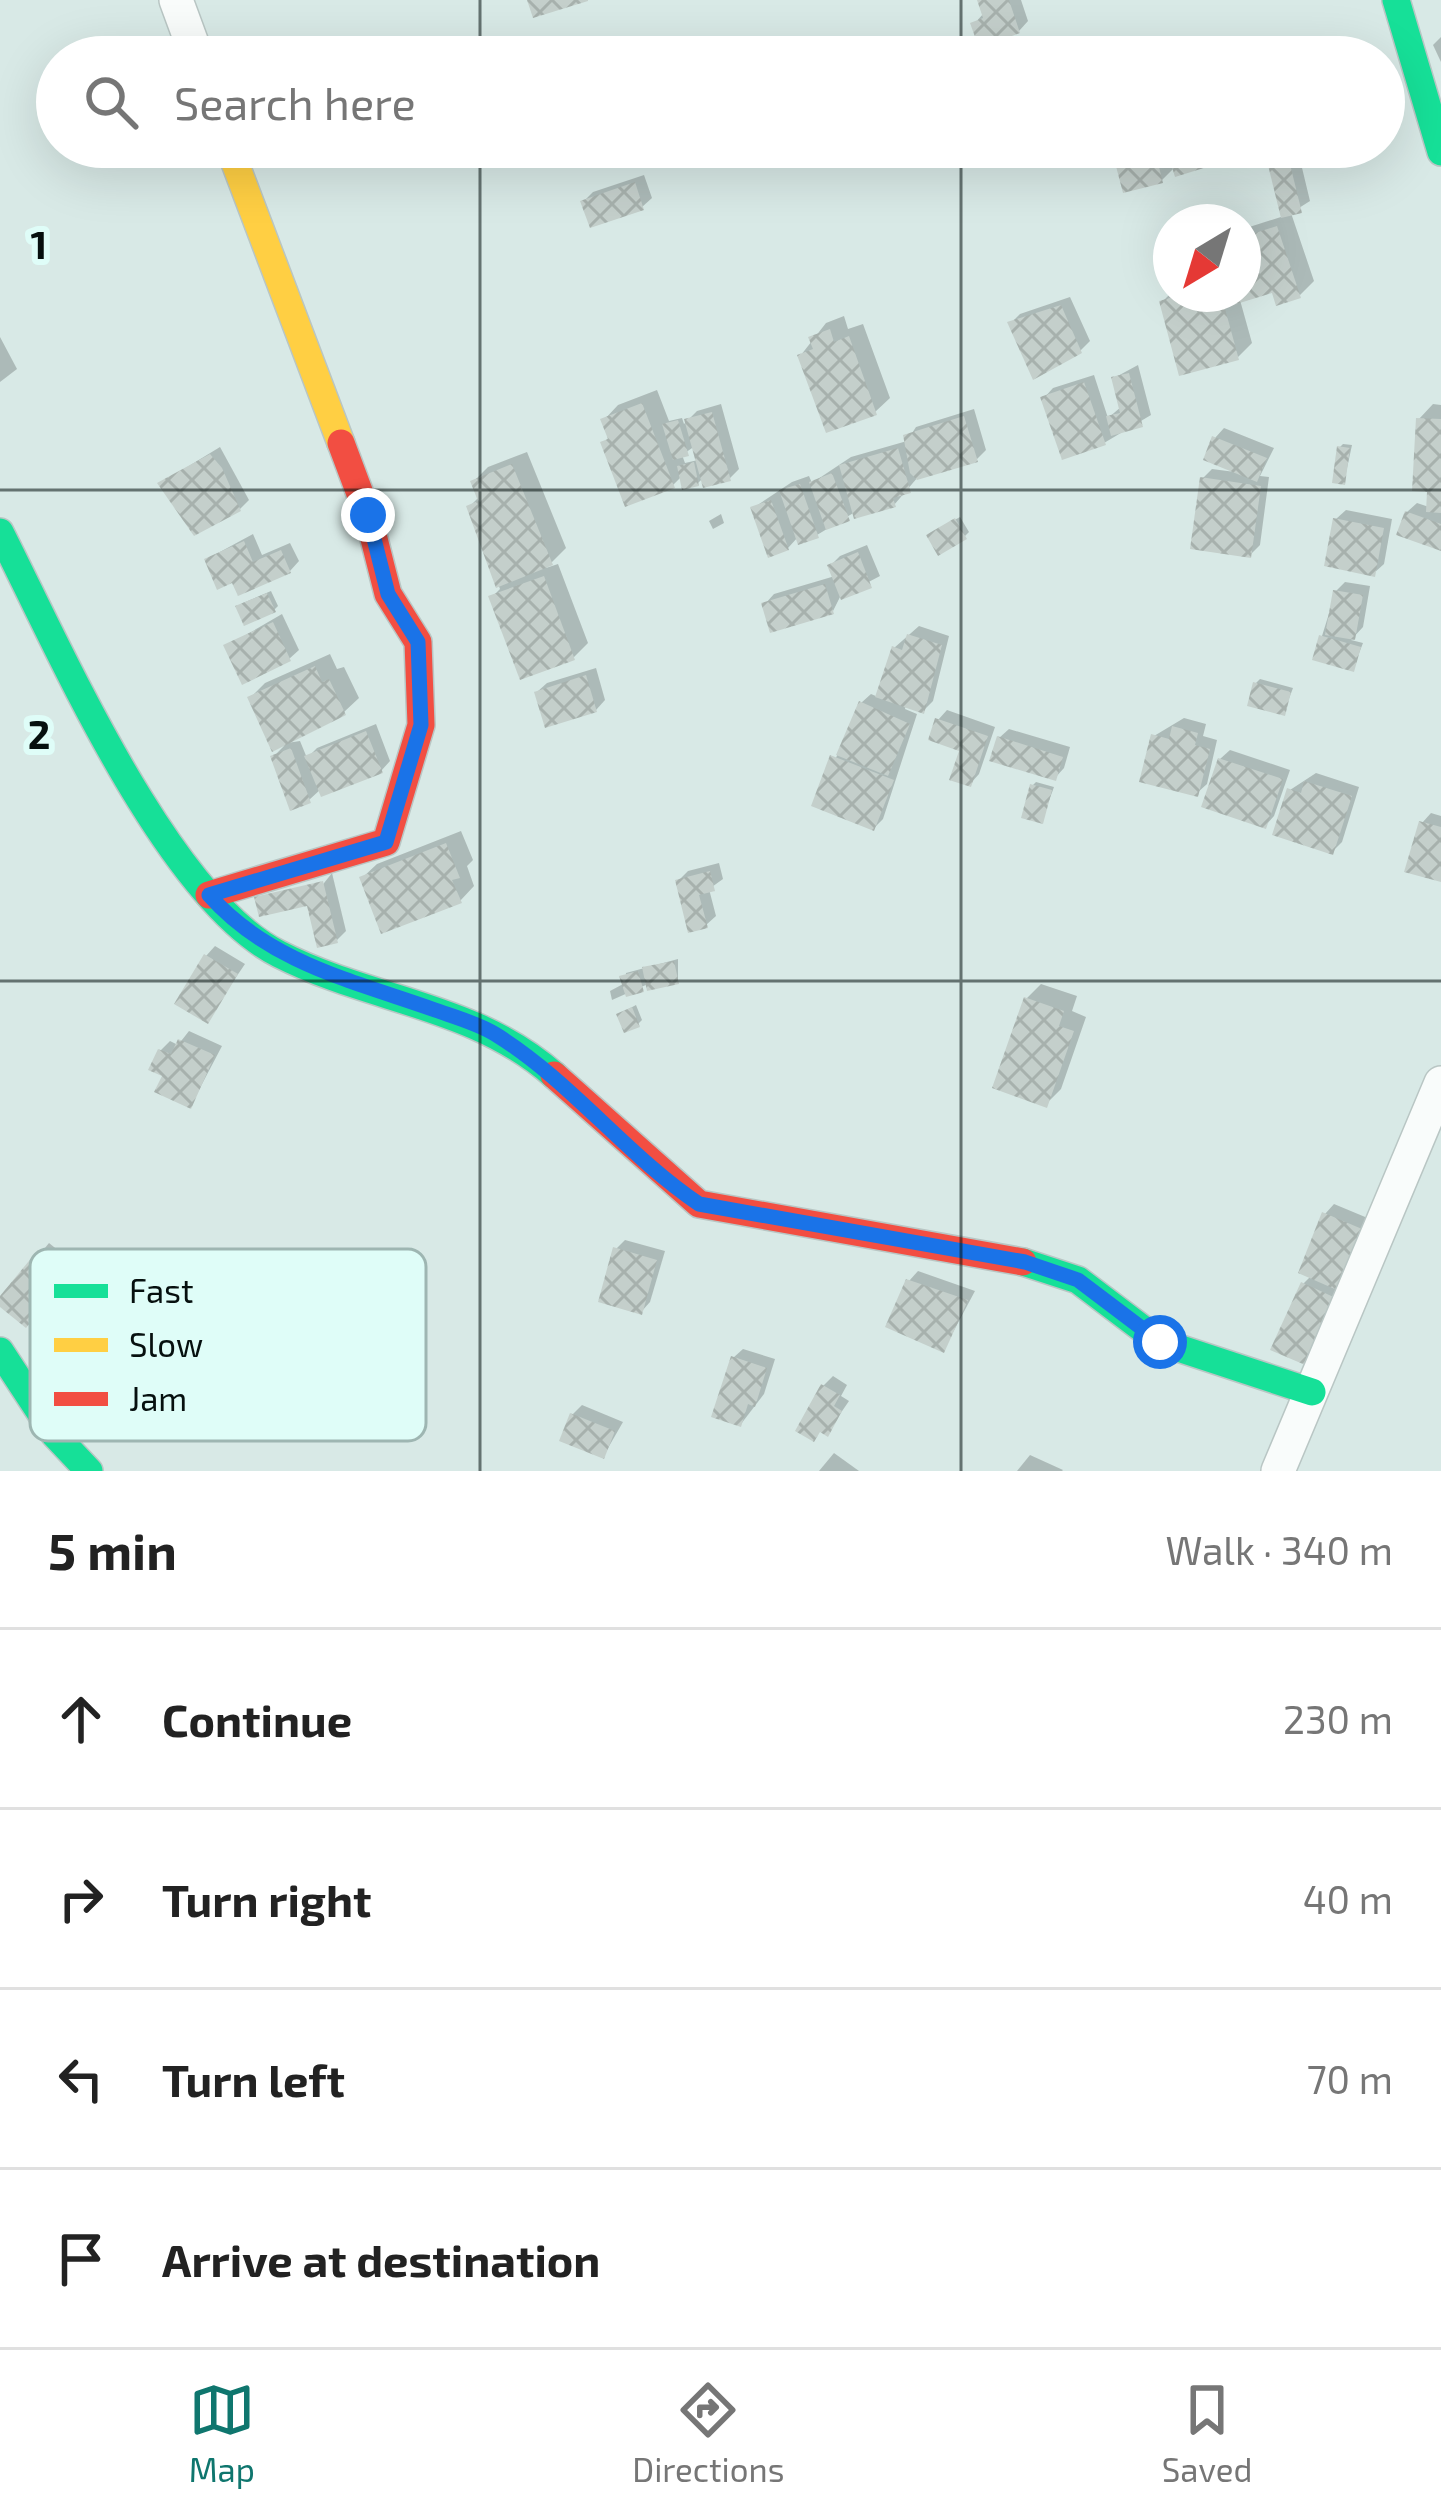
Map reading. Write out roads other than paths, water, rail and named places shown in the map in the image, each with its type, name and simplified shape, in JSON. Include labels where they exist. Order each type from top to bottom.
[{"type":"street","points":[[176,0],[189,36]]},
{"type":"street","points":[[1396,0],[1441,152]]},
{"type":"street","points":[[209,895],[386,842],[421,725],[418,642],[388,594],[368,515],[237,168]]},
{"type":"street","points":[[0,532],[121,762],[209,895],[236,926],[274,952],[502,1038],[568,1087],[671,1185],[699,1204],[1025,1262],[1078,1280],[1160,1342],[1312,1392]]},
{"type":"street","points":[[1278,1471],[1441,1084]]},
{"type":"street","points":[[0,1351],[30,1397]]},
{"type":"street","points":[[61,1441],[89,1471]]}]
